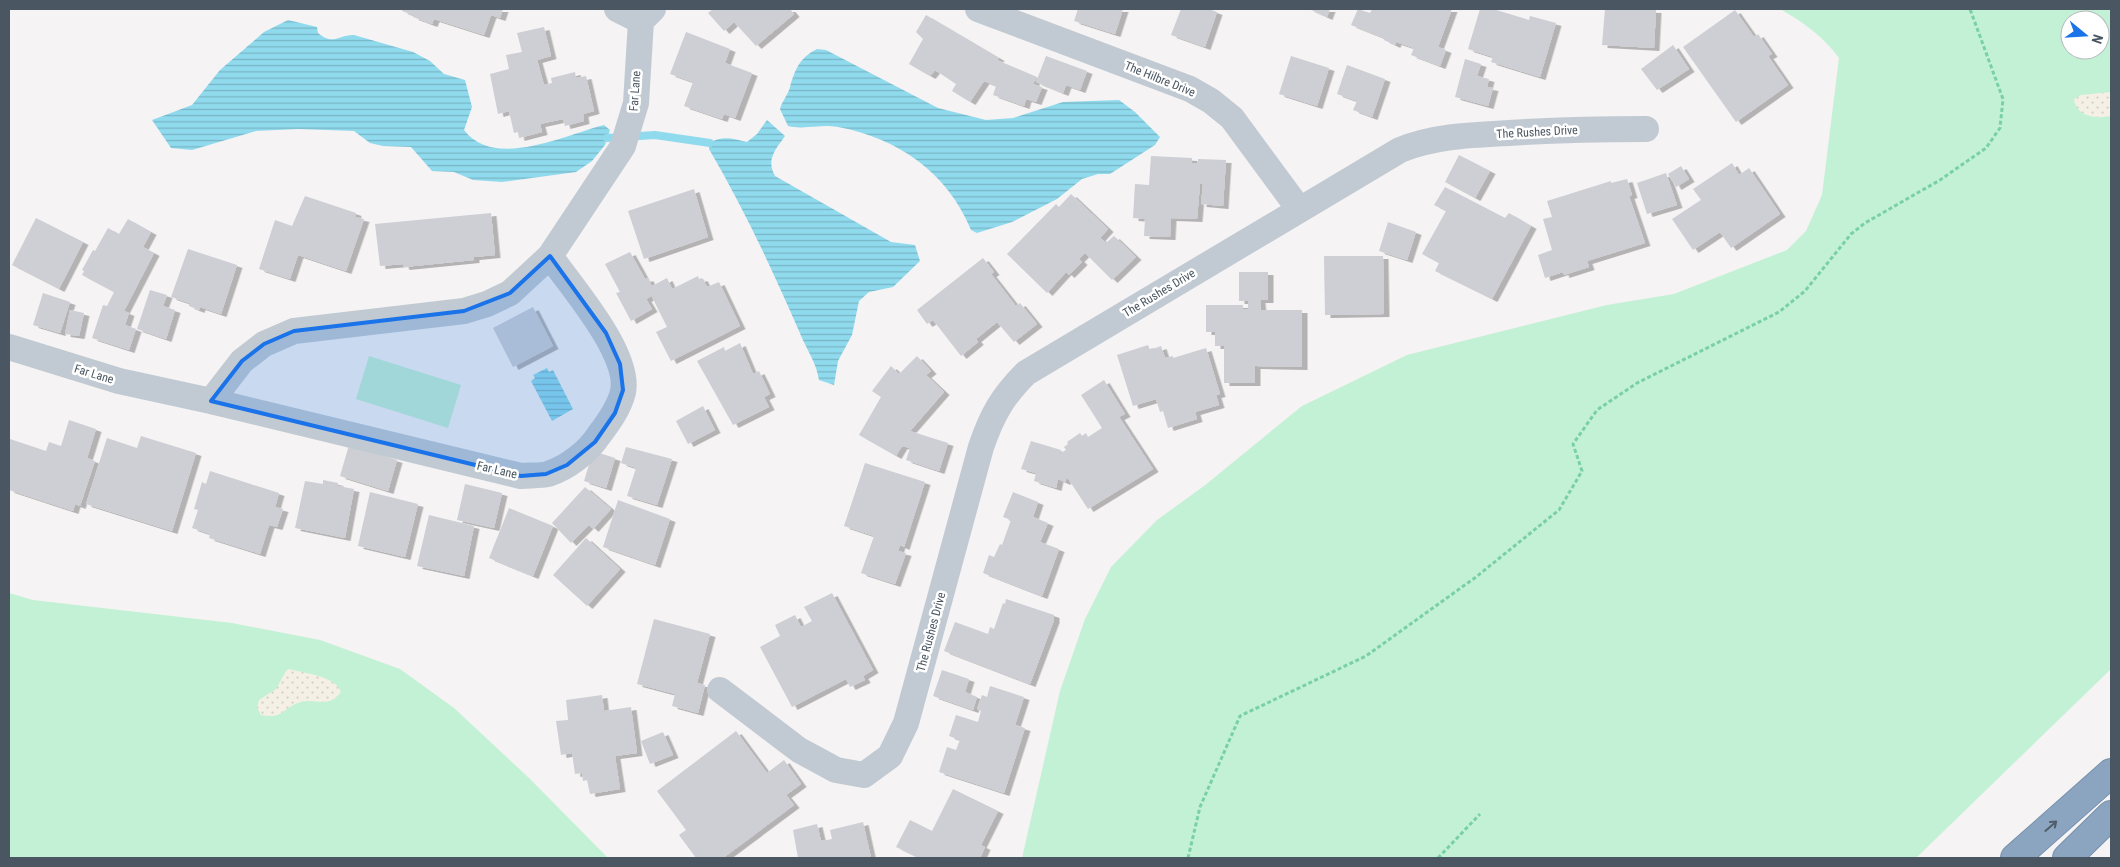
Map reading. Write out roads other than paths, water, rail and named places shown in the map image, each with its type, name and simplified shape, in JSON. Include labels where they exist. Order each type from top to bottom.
[{"type":"highway","points":[[2014,858],[2111,773]]},
{"type":"highway","points":[[2067,858],[2111,815]]},
{"type":"street","points":[[617,9],[647,15]]},
{"type":"street","name":"The Hilbre Drive","points":[[978,9],[1190,89],[1211,101],[1232,118],[1299,209]]},
{"type":"street","name":"Far Lane","points":[[211,401],[242,361],[264,344],[294,331],[464,311],[510,293],[550,256],[623,146],[636,103],[647,15]]},
{"type":"street","name":"The Rushes Drive","points":[[720,690],[800,750],[836,770],[864,775],[890,756],[906,723],[990,418],[1005,394],[1026,373],[1299,209],[1400,150],[1422,141],[1451,136],[1566,130],[1646,129]]},
{"type":"street","name":"Far Lane","points":[[9,347],[120,382],[211,401],[521,476],[546,474],[567,465],[595,442],[615,413],[623,390],[620,364],[606,333],[550,256]]},
{"type":"water","points":[[288,20],[317,27],[318,33],[328,39],[354,35],[413,52],[430,61],[444,74],[465,80],[472,107],[464,130],[477,142],[493,148],[511,149],[550,142],[604,125],[610,130],[605,145],[592,161],[576,172],[502,182],[473,180],[454,172],[432,171],[411,147],[383,146],[370,143],[354,131],[298,129],[256,131],[192,150],[171,148],[152,120],[192,105],[220,70],[264,32]]},
{"type":"water","points":[[817,49],[826,50],[938,108],[986,120],[1013,118],[1063,102],[1119,100],[1135,112],[1160,137],[1155,145],[1110,174],[1098,174],[1082,179],[1057,199],[1012,222],[977,233],[971,230],[949,191],[935,175],[900,149],[860,132],[838,127],[788,126],[780,109],[781,106],[802,60]]},
{"type":"water","points":[[767,120],[785,136],[773,155],[771,165],[775,176],[891,242],[915,245],[920,261],[893,287],[869,292],[859,301],[852,335],[838,361],[834,385],[819,380],[813,361],[768,261],[734,193],[709,149],[710,143],[719,139],[728,138],[747,142],[757,134]]},
{"type":"water","points":[[547,368],[549,372],[553,370],[573,409],[552,421],[531,381],[535,378],[533,375]]},
{"type":"waterway","points":[[607,138],[655,135],[710,143]]}]
